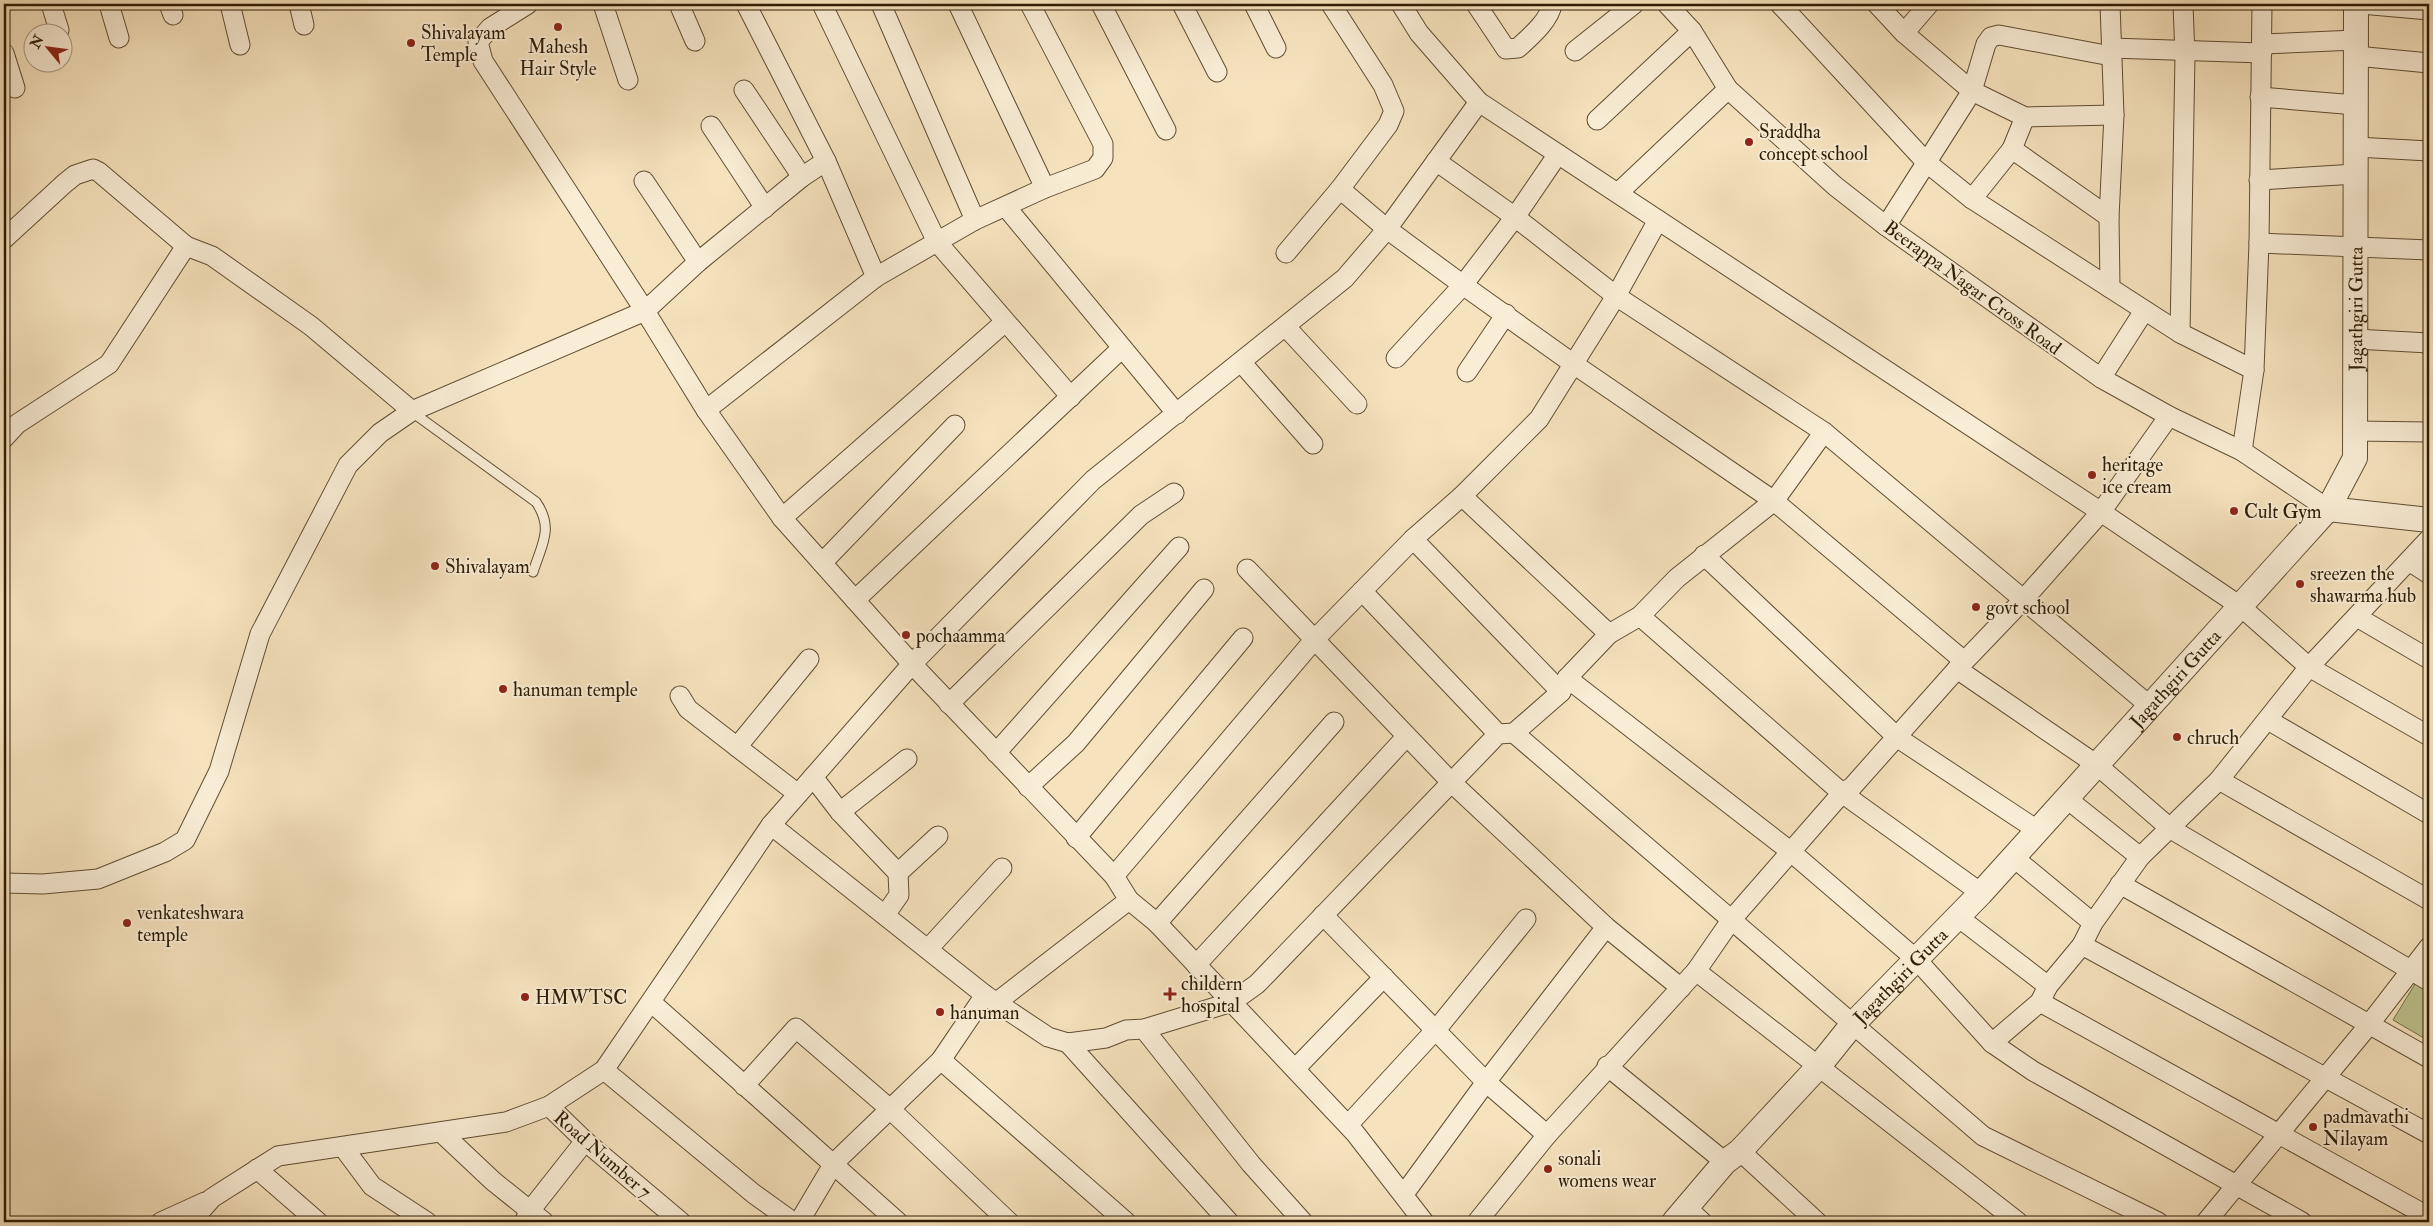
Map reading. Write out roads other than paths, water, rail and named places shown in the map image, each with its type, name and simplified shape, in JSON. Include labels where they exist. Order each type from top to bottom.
[{"type":"street","points":[[51,4],[57,22]]},
{"type":"street","points":[[109,4],[119,38]]},
{"type":"street","points":[[230,4],[240,45]]},
{"type":"street","points":[[299,4],[304,25]]},
{"type":"street","points":[[528,4],[490,28],[478,42],[483,62],[645,311],[706,410],[782,518],[949,704],[1114,876],[1129,900],[1156,923],[1348,1125],[1404,1194],[1424,1222]]},
{"type":"street","points":[[603,4],[628,80]]},
{"type":"street","points":[[679,4],[695,41]]},
{"type":"street","points":[[746,4],[826,161],[876,277]]},
{"type":"street","points":[[822,4],[937,242],[1071,397]]},
{"type":"street","points":[[881,4],[975,220]]},
{"type":"street","points":[[958,4],[1045,188]]},
{"type":"street","points":[[706,410],[876,277],[975,220],[1045,188],[1095,169],[1102,158],[1103,144],[1030,4]]},
{"type":"street","points":[[1101,4],[1166,130]]},
{"type":"street","points":[[1182,4],[1217,72]]},
{"type":"street","points":[[1254,4],[1276,48]]},
{"type":"street","points":[[1286,254],[1340,189],[1388,125],[1394,111],[1382,85],[1331,4]]},
{"type":"street","points":[[1401,4],[1419,33],[1479,102],[2101,512],[2240,606],[2309,667],[2429,736]]},
{"type":"street","points":[[1476,4],[1506,49],[1518,48],[1532,35],[1551,10],[1552,4]]},
{"type":"street","points":[[1575,51],[1634,4]]},
{"type":"street","name":"Beerappa Nagar Cross Road","points":[[1668,4],[1692,31],[1728,89],[1835,186],[1886,226],[2100,378],[2169,416],[2242,451],[2328,509]]},
{"type":"street","points":[[1780,4],[1926,162],[1972,199],[2180,333],[2254,370]]},
{"type":"street","points":[[1876,4],[1904,33],[1972,92],[2025,117],[2114,115]]},
{"type":"street","points":[[1904,33],[1929,4]]},
{"type":"street","points":[[2110,4],[2114,115],[2109,217],[2110,288]]},
{"type":"street","points":[[2180,333],[2183,4]]},
{"type":"street","points":[[2242,451],[2254,370],[2259,243],[2262,4]]},
{"type":"street","name":"Jagathgiri Gutta","points":[[1688,1217],[1732,1157],[1819,1066],[1852,1025],[1958,917],[2328,509],[2355,458],[2356,4]]},
{"type":"street","points":[[2361,4],[2429,10]]},
{"type":"street","points":[[1597,120],[1692,31]]},
{"type":"street","points":[[1886,226],[1972,92],[1986,44],[1991,37],[1999,35],[2111,52],[2184,49],[2356,48],[2429,63]]},
{"type":"street","points":[[4,53],[15,88]]},
{"type":"street","points":[[1618,193],[1728,89]]},
{"type":"street","points":[[744,90],[802,177]]},
{"type":"street","points":[[2260,97],[2356,105]]},
{"type":"street","points":[[160,1222],[212,1198],[278,1156],[506,1122],[548,1106],[604,1070],[771,825],[912,664],[1093,480],[1345,278],[1387,229],[1479,102]]},
{"type":"street","points":[[1972,199],[2012,149],[2025,117]]},
{"type":"street","points":[[711,126],[765,208]]},
{"type":"street","points":[[2356,147],[2429,151]]},
{"type":"street","points":[[2012,149],[2109,217]]},
{"type":"street","points":[[1396,358],[1463,285],[1515,217],[1558,154]]},
{"type":"street","points":[[4,883],[42,884],[98,879],[165,852],[185,840],[219,771],[260,634],[348,465],[380,433],[412,412],[645,311],[698,262],[802,177],[826,161]]},
{"type":"street","points":[[1436,161],[1515,217],[1616,296],[1824,432],[2150,706]]},
{"type":"street","points":[[4,239],[65,183],[93,169],[99,172],[186,246],[212,256],[311,326],[412,412]]},
{"type":"street","points":[[2260,180],[2356,174]]},
{"type":"street","points":[[644,181],[698,262]]},
{"type":"street","points":[[1340,189],[1387,229],[1463,285],[1575,365],[1774,501],[1960,664],[2097,765],[2171,829],[2429,981]]},
{"type":"street","points":[[1006,207],[1177,414]]},
{"type":"street","points":[[1114,876],[1314,640],[1413,539],[1462,496],[1539,418],[1575,365],[1658,220]]},
{"type":"street","points":[[2259,243],[2429,250]]},
{"type":"street","points":[[4,438],[16,424],[109,364],[186,246]]},
{"type":"street","points":[[2100,378],[2144,311]]},
{"type":"street","points":[[1466,372],[1506,314]]},
{"type":"street","points":[[782,518],[1006,322]]},
{"type":"street","points":[[1286,327],[1357,404]]},
{"type":"street","points":[[2355,339],[2429,343]]},
{"type":"street","points":[[855,600],[1122,348]]},
{"type":"street","points":[[1241,362],[1313,444]]},
{"type":"street","points":[[1477,1222],[1547,1135],[1607,1066],[1696,971],[1732,919],[1790,850],[1842,793],[1852,787],[1898,738],[1960,664],[2024,599],[2101,512],[2169,416]]},
{"type":"street","points":[[822,563],[956,425]]},
{"type":"street","points":[[2355,431],[2429,432]]},
{"type":"street","points":[[771,825],[991,999],[1048,1037],[1068,1044],[1106,1038],[1126,1030],[1144,1030],[1232,1002],[1257,984],[1450,782],[1564,685],[1609,634],[1640,616],[1677,578],[1774,501],[1824,432]]},
{"type":"street","points":[[949,704],[1141,515],[1174,493]]},
{"type":"street","points":[[1462,496],[1609,634]]},
{"type":"street","points":[[2328,509],[2429,520]]},
{"type":"street","points":[[1413,539],[1564,685],[1790,850],[1917,960],[1992,1043],[2033,1071],[2234,1186],[2302,1222]]},
{"type":"street","points":[[1992,1043],[2044,994],[2082,945],[2093,923],[2140,857],[2171,829],[2219,780],[2309,667],[2429,539]]},
{"type":"street","points":[[996,753],[1179,547]]},
{"type":"street","points":[[1704,555],[1898,738],[2038,830]]},
{"type":"street","points":[[2409,561],[2429,574]]},
{"type":"street","points":[[1247,569],[1450,782],[1606,927],[1681,988]]},
{"type":"street","points":[[1028,787],[1076,743],[1204,589]]},
{"type":"street","points":[[1362,591],[1506,734],[1732,919],[1852,1025],[1983,1136],[2158,1222]]},
{"type":"street","points":[[1640,616],[1842,793],[1980,893]]},
{"type":"street","points":[[2357,617],[2429,659]]},
{"type":"street","points":[[1076,838],[1243,638]]},
{"type":"street","points":[[737,747],[809,659]]},
{"type":"street","points":[[680,696],[688,709],[798,794]]},
{"type":"street","points":[[2268,720],[2429,814]]},
{"type":"street","points":[[1156,923],[1334,722]]},
{"type":"street","points":[[1196,965],[1406,737]]},
{"type":"street","points":[[840,812],[907,759]]},
{"type":"street","points":[[812,777],[840,812],[898,873],[899,895],[885,915]]},
{"type":"street","points":[[2219,780],[2429,900]]},
{"type":"street","points":[[2066,798],[2140,857]]},
{"type":"street","points":[[898,873],[938,836]]},
{"type":"street","points":[[2013,857],[2093,923]]},
{"type":"street","points":[[928,949],[1002,868]]},
{"type":"street","points":[[2120,884],[2368,1026],[2429,1058]]},
{"type":"street","points":[[799,1222],[834,1163],[941,1060],[991,999],[1129,900]]},
{"type":"street","points":[[1323,915],[1434,1031],[1486,1082],[1547,1135]]},
{"type":"street","points":[[1958,917],[2044,994],[2278,1134],[2429,1217]]},
{"type":"street","points":[[1348,1125],[1434,1031],[1526,920]]},
{"type":"street","points":[[1404,1194],[1486,1082],[1606,927]]},
{"type":"street","points":[[2082,945],[2429,1134]]},
{"type":"street","points":[[2206,1222],[2368,1026],[2429,948]]},
{"type":"street","points":[[1696,971],[2018,1222]]},
{"type":"street","points":[[1295,1069],[1384,977]]},
{"type":"street","points":[[651,1002],[808,1144],[834,1163],[898,1222]]},
{"type":"street","points":[[744,1086],[796,1028],[890,1109],[1009,1222]]},
{"type":"street","points":[[1144,1030],[1251,1164],[1303,1222]]},
{"type":"street","points":[[1068,1044],[1229,1222]]},
{"type":"street","points":[[941,1060],[1126,1222]]},
{"type":"street","points":[[1607,1066],[1817,1222]]},
{"type":"street","points":[[604,1070],[754,1194],[793,1222]]},
{"type":"street","name":"Road Number 7","points":[[548,1106],[584,1141],[681,1222]]},
{"type":"street","points":[[442,1133],[533,1219],[584,1141]]},
{"type":"street","points":[[343,1147],[372,1186],[427,1222]]},
{"type":"street","points":[[257,1169],[318,1222]]},
{"type":"street","points":[[198,1220],[212,1198]]},
{"type":"lane","points":[[412,412],[520,490],[539,507],[547,526],[533,572]]},
{"type":"place","name":"Mahesh Hair Style","points":[[558,27]]},
{"type":"place","name":"Shivalayam Temple","points":[[411,43]]},
{"type":"place","name":"Sraddha concept school","points":[[1749,142]]},
{"type":"place","name":"heritage ice cream","points":[[2092,475]]},
{"type":"place","name":"Cult Gym","points":[[2234,511]]},
{"type":"place","name":"Shivalayam","points":[[435,566]]},
{"type":"place","name":"sreezen the shawarma hub","points":[[2300,584]]},
{"type":"place","name":"govt school","points":[[1976,607]]},
{"type":"place","name":"pochaamma","points":[[906,635]]},
{"type":"place","name":"hanuman temple","points":[[503,689]]},
{"type":"place","name":"chruch","points":[[2177,737]]},
{"type":"place","name":"venkateshwara temple","points":[[127,923]]},
{"type":"place","name":"childern hospital","points":[[1170,994]]},
{"type":"place","name":"HMWTSC","points":[[525,997]]},
{"type":"place","name":"hanuman","points":[[940,1012]]},
{"type":"place","name":"padmavathi Nilayam","points":[[2313,1127]]},
{"type":"place","name":"sonali womens wear","points":[[1548,1169]]}]
